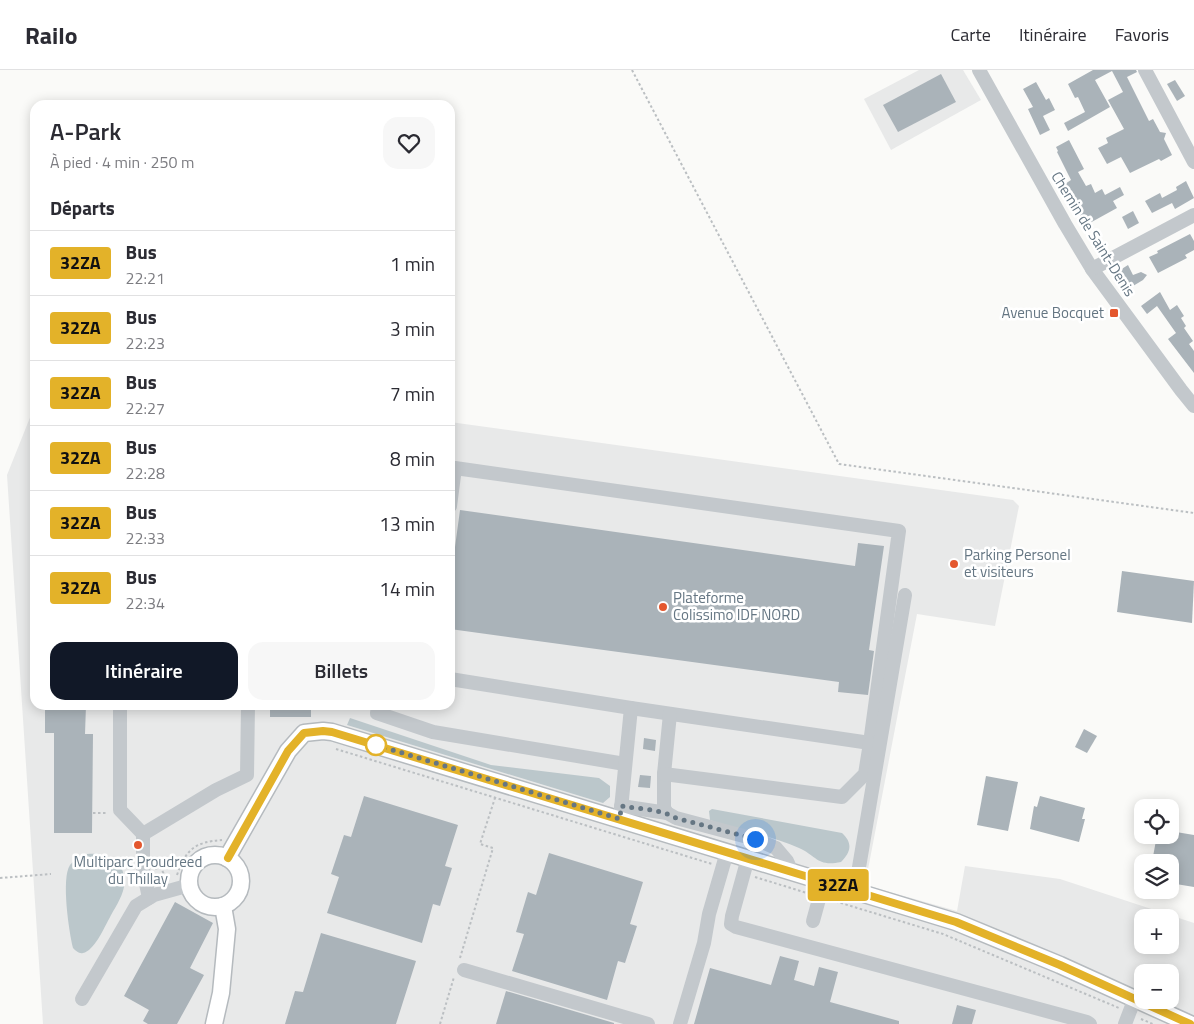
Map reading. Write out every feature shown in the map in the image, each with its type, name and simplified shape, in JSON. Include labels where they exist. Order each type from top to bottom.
[{"type":"main road","points":[[228,858],[288,751],[304,733],[332,732],[620,813],[725,860],[746,866],[791,870],[822,889],[855,891],[956,922],[1129,1011],[1190,1024]]},
{"type":"main road","points":[[215,855],[228,858],[237,866],[240,872],[241,884],[237,895],[233,900],[222,906],[216,907],[204,904],[194,896],[183,881],[190,878],[194,866],[203,858],[215,855]]},
{"type":"main road","points":[[214,1024],[221,993],[227,929],[222,906]]},
{"type":"main road","points":[[204,1024],[215,979],[222,968]]},
{"type":"street","name":"Chemin de Saint-Denis","points":[[979,70],[1092,269],[1180,390],[1194,406]]},
{"type":"street","points":[[1145,70],[1194,162]]},
{"type":"street","points":[[1092,269],[1194,216]]},
{"type":"street","points":[[455,468],[899,531],[865,774],[842,797],[664,774]]},
{"type":"street","points":[[855,891],[905,595]]},
{"type":"street","points":[[455,681],[870,743]]},
{"type":"street","points":[[631,708],[620,813],[667,813],[676,818],[755,839],[776,848],[787,861],[791,870]]},
{"type":"street","points":[[120,710],[120,810],[143,834],[143,869],[148,892]]},
{"type":"street","points":[[143,834],[216,790],[247,775],[248,710]]},
{"type":"street","points":[[377,710],[377,713],[433,732],[625,764]]},
{"type":"street","points":[[667,813],[664,808],[664,774],[670,714]]},
{"type":"street","points":[[680,1024],[704,943],[709,914],[725,860]]},
{"type":"street","points":[[746,866],[732,916],[732,924],[736,927],[1090,1024]]},
{"type":"street","points":[[82,999],[136,906],[148,892],[183,881]]},
{"type":"street","points":[[814,921],[822,889]]},
{"type":"street","points":[[459,968],[648,1024]]},
{"type":"path","points":[[632,70],[839,464],[1194,513]]},
{"type":"path","points":[[332,732],[330,746],[495,798],[725,860]]},
{"type":"path","points":[[440,1024],[459,968],[493,848],[480,844],[495,798]]},
{"type":"path","points":[[183,881],[180,866],[191,849],[208,841],[224,840]]},
{"type":"path","points":[[746,866],[822,889],[943,934],[1129,1011],[1153,1024]]},
{"type":"path","points":[[0,878],[51,874]]},
{"type":"path","points":[[148,892],[167,879]]},
{"type":"shaded area","points":[[919,70],[963,70],[981,100],[891,150],[864,99]]},
{"type":"shaded area","points":[[30,418],[30,710],[455,710],[455,423],[1013,500],[1019,506],[995,626],[917,614],[865,885],[957,911],[965,866],[1060,879],[1151,909],[1134,909],[1134,954],[1179,954],[1179,918],[1194,923],[1194,1024],[43,1024],[7,475]]},
{"type":"shaded area","points":[[350,718],[491,765],[599,778],[610,786],[610,797],[603,803],[347,725]]},
{"type":"shaded area","points":[[712,809],[842,833],[848,840],[849,851],[841,862],[822,862],[805,851],[788,844],[710,820],[709,811]]},
{"type":"shaded area","points":[[87,854],[102,855],[115,860],[123,871],[124,887],[120,899],[98,939],[91,948],[82,953],[73,948],[71,940],[66,881],[70,865],[78,858]]},
{"type":"building","points":[[1093,70],[1136,70],[1137,72],[1127,77],[1149,121],[1153,119],[1160,132],[1166,133],[1164,139],[1172,155],[1130,173],[1121,157],[1107,164],[1098,148],[1108,143],[1106,138],[1124,129],[1108,100],[1123,92],[1112,71],[1095,80],[1110,107],[1068,131],[1064,123],[1085,112],[1078,97],[1075,98],[1068,84]]},
{"type":"building","points":[[941,74],[956,102],[898,132],[883,105]]},
{"type":"building","points":[[1175,80],[1185,96],[1177,101],[1167,84]]},
{"type":"building","points":[[1036,82],[1046,100],[1049,98],[1055,110],[1043,116],[1050,130],[1040,135],[1028,109],[1033,107],[1023,89]]},
{"type":"building","points":[[1069,140],[1084,169],[1078,172],[1086,186],[1091,184],[1095,193],[1102,189],[1105,195],[1120,187],[1124,195],[1113,201],[1117,208],[1088,224],[1087,221],[1084,223],[1065,184],[1071,180],[1057,152],[1056,147]]},
{"type":"building","points":[[1186,181],[1194,198],[1175,209],[1172,203],[1152,213],[1145,201],[1160,193],[1162,198],[1177,190],[1176,187]]},
{"type":"building","points":[[1133,211],[1139,223],[1128,229],[1122,217]]},
{"type":"building","points":[[1190,234],[1194,241],[1194,250],[1185,255],[1187,258],[1158,273],[1149,257]]},
{"type":"building","points":[[1128,265],[1133,275],[1141,272],[1147,275],[1143,280],[1128,289],[1117,272]]},
{"type":"building","points":[[1160,292],[1170,310],[1177,305],[1184,316],[1181,318],[1186,326],[1184,328],[1193,341],[1189,344],[1194,351],[1194,373],[1168,339],[1176,333],[1157,306],[1147,314],[1141,306]]},
{"type":"building","name":"Plateforme Colissimo IDF NORD","points":[[460,510],[855,566],[858,543],[884,546],[869,650],[874,651],[868,695],[838,692],[839,682],[455,630],[455,547]]},
{"type":"building","points":[[1122,571],[1194,581],[1192,623],[1117,612]]},
{"type":"building","points":[[45,710],[86,710],[85,734],[93,734],[92,833],[54,833],[54,733],[45,733]]},
{"type":"building","points":[[270,710],[311,710],[311,717],[270,717]]},
{"type":"building","points":[[1084,729],[1097,736],[1087,753],[1075,747]]},
{"type":"building","points":[[644,738],[656,740],[655,751],[643,749]]},
{"type":"building","points":[[640,775],[651,776],[650,788],[638,787]]},
{"type":"building","points":[[986,776],[1018,782],[1008,831],[977,825]]},
{"type":"building","points":[[364,796],[458,825],[445,866],[452,868],[440,906],[433,904],[422,943],[327,913],[339,877],[331,874],[344,835],[351,837]]},
{"type":"building","points":[[1040,796],[1085,808],[1082,819],[1085,819],[1079,842],[1030,829],[1034,806],[1037,807]]},
{"type":"building","points":[[1179,832],[1194,835],[1194,887],[1179,884],[1179,854],[1153,854],[1155,844],[1179,844]]},
{"type":"building","points":[[549,853],[643,882],[630,924],[637,926],[625,963],[618,961],[607,1000],[512,971],[524,934],[516,932],[528,892],[536,895]]},
{"type":"building","points":[[175,902],[213,923],[190,968],[204,975],[177,1024],[148,1024],[143,1021],[149,1010],[124,996]]},
{"type":"building","points":[[321,933],[416,961],[396,1024],[285,1024],[295,991],[303,992]]},
{"type":"building","points":[[780,956],[799,961],[794,980],[814,986],[819,967],[838,972],[830,1002],[899,1021],[899,1024],[694,1024],[710,968],[771,985]]},
{"type":"building","points":[[506,991],[614,1023],[614,1024],[496,1024]]},
{"type":"building","points":[[957,1005],[976,1010],[972,1024],[952,1024]]},
{"type":"bus line","name":"32ZA","points":[[228,858],[288,751],[304,733],[332,732],[956,922],[1060,965],[1190,1024]]},
{"type":"place","name":"Avenue Bocquet","points":[[1114,313]]},
{"type":"place","name":"Parking Personel et visiteurs","points":[[954,564]]},
{"type":"place","name":"Plateforme Colissimo IDF NORD","points":[[663,607]]},
{"type":"place","name":"Multiparc Proudreed du Thillay","points":[[138,845]]},
{"type":"route","points":[[376,745],[620,819],[621,806],[667,813],[676,818],[755,839]]}]
